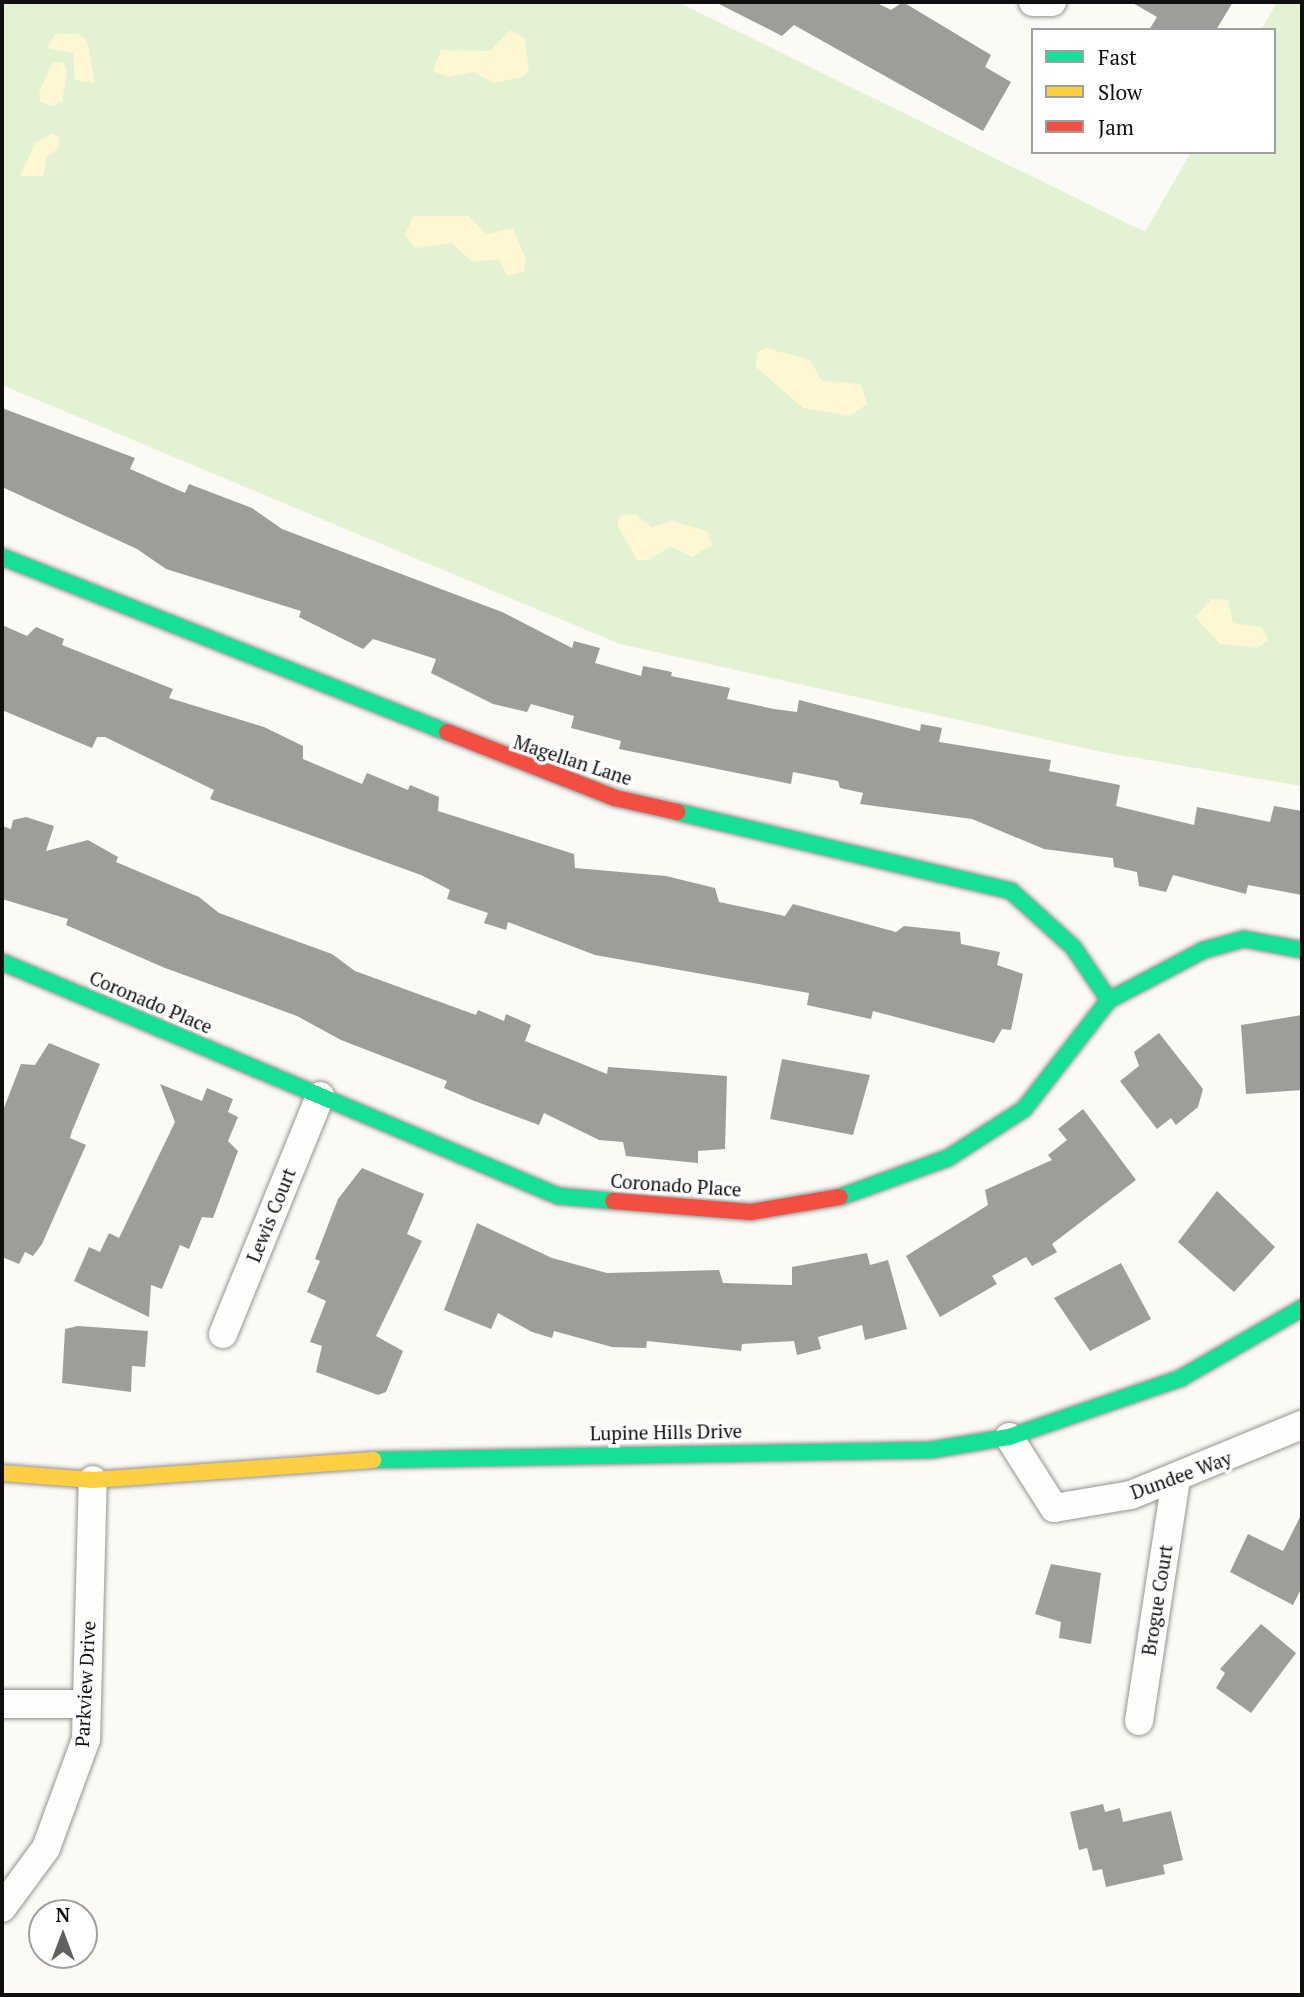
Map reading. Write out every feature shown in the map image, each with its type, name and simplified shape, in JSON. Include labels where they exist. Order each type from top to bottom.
[{"type":"street","points":[[1033,2],[1052,2]]},
{"type":"street","name":"Magellan Lane","points":[[2,556],[602,794],[1010,891],[1073,947],[1109,1000]]},
{"type":"street","name":"Coronado Place","points":[[2,962],[558,1196],[751,1212],[852,1195],[948,1158],[1024,1109],[1109,1000],[1204,950],[1244,939],[1302,950]]},
{"type":"street","name":"Lewis Court","points":[[223,1334],[320,1096]]},
{"type":"street","name":"Lupine Hills Drive","points":[[2,1473],[93,1480],[432,1456],[931,1450],[1009,1437],[1181,1378],[1302,1308]]},
{"type":"street","name":"Dundee Way","points":[[1009,1437],[1054,1508],[1176,1479],[1302,1425]]},
{"type":"street","name":"Brogue Court","points":[[1139,1721],[1176,1479]]},
{"type":"street","name":"Parkview Drive","points":[[2,1908],[46,1848],[69,1798],[86,1739],[93,1480]]},
{"type":"street","points":[[2,1704],[86,1704]]},
{"type":"green space","points":[[2,2],[678,2],[1145,232],[1190,154],[1276,154],[1276,28],[1262,28],[1277,2],[1302,2],[1302,786],[1102,752],[620,644],[2,385]]},
{"type":"sand","points":[[511,30],[525,39],[529,71],[523,77],[494,83],[474,72],[448,77],[433,71],[441,50],[490,51]]},
{"type":"sand","points":[[55,34],[78,34],[87,41],[95,83],[75,80],[73,53],[47,48]]},
{"type":"sand","points":[[53,62],[63,62],[67,71],[62,102],[53,106],[40,102],[39,92]]},
{"type":"sand","points":[[51,133],[59,137],[60,147],[47,157],[43,176],[20,176],[36,142]]},
{"type":"sand","points":[[413,216],[469,216],[487,234],[513,228],[526,260],[524,272],[508,276],[498,259],[473,262],[451,243],[415,248],[405,235]]},
{"type":"sand","points":[[766,348],[810,360],[822,381],[861,384],[867,404],[850,416],[803,408],[756,367],[757,352]]},
{"type":"sand","points":[[635,514],[652,527],[672,521],[707,531],[712,545],[692,557],[670,546],[650,560],[637,560],[617,525],[620,516]]},
{"type":"sand","points":[[1212,599],[1228,600],[1233,623],[1262,627],[1268,640],[1257,648],[1220,644],[1195,617]]},
{"type":"building","points":[[715,2],[875,2],[891,10],[903,2],[991,55],[985,67],[1011,82],[983,131],[794,25],[782,36]]},
{"type":"building","points":[[1131,2],[1233,2],[1217,28],[1150,28],[1157,17]]},
{"type":"building","points":[[2,408],[135,458],[130,469],[185,493],[189,484],[252,508],[282,529],[502,612],[572,648],[574,641],[600,648],[595,663],[641,676],[643,666],[672,672],[671,676],[730,688],[727,699],[774,709],[797,712],[799,700],[920,731],[921,724],[942,728],[939,742],[1051,760],[1049,771],[1120,785],[1116,806],[1194,825],[1197,807],[1270,822],[1274,806],[1302,811],[1302,895],[1248,885],[1246,894],[1173,875],[1166,892],[1139,886],[1137,872],[1114,867],[1113,858],[1044,849],[972,819],[860,804],[863,793],[840,788],[838,781],[793,772],[791,784],[619,749],[621,741],[571,728],[574,716],[531,704],[527,712],[493,704],[431,673],[436,659],[373,639],[363,649],[299,617],[301,611],[166,569],[137,549],[2,487]]},
{"type":"building","points":[[2,625],[27,636],[36,627],[64,639],[62,645],[173,689],[169,698],[264,727],[303,746],[303,759],[362,784],[367,773],[408,790],[410,785],[439,797],[438,811],[574,854],[575,868],[666,876],[715,888],[719,902],[785,916],[793,904],[896,932],[904,926],[960,932],[961,944],[1000,952],[997,965],[1023,974],[1011,1030],[1002,1029],[994,1043],[873,1011],[871,1019],[807,1005],[809,993],[595,955],[508,922],[506,930],[484,923],[488,913],[447,899],[450,890],[421,875],[210,799],[214,790],[105,737],[97,737],[92,748],[2,710]]},
{"type":"building","points":[[26,817],[54,826],[46,851],[88,840],[118,857],[116,862],[199,897],[219,913],[332,954],[355,971],[476,1015],[478,1010],[504,1021],[506,1014],[531,1025],[525,1041],[607,1074],[608,1067],[727,1076],[725,1149],[698,1151],[698,1163],[626,1156],[623,1142],[599,1140],[544,1113],[539,1125],[472,1100],[444,1088],[447,1081],[341,1040],[297,1016],[165,968],[66,925],[68,919],[2,899],[2,826],[11,829],[13,820]]},
{"type":"building","points":[[1302,1015],[1302,1090],[1246,1094],[1241,1025]]},
{"type":"building","points":[[1159,1033],[1203,1089],[1198,1107],[1176,1125],[1171,1118],[1157,1129],[1120,1081],[1139,1066],[1134,1052]]},
{"type":"building","points":[[49,1043],[100,1064],[70,1138],[86,1145],[42,1244],[33,1256],[25,1252],[19,1264],[2,1257],[2,1113],[21,1064],[35,1065]]},
{"type":"building","points":[[782,1059],[870,1075],[853,1135],[770,1119]]},
{"type":"building","points":[[160,1084],[202,1101],[207,1088],[233,1099],[228,1112],[238,1117],[228,1141],[238,1151],[213,1218],[202,1217],[189,1249],[180,1245],[162,1289],[151,1285],[149,1317],[74,1281],[89,1247],[100,1252],[109,1233],[119,1238],[175,1122]]},
{"type":"building","points":[[1083,1109],[1136,1180],[1052,1244],[1057,1252],[1032,1266],[1026,1257],[992,1276],[997,1284],[940,1317],[906,1256],[988,1205],[985,1190],[1052,1160],[1048,1155],[1067,1140],[1058,1129]]},
{"type":"building","points":[[362,1168],[424,1194],[407,1234],[422,1241],[376,1336],[403,1351],[386,1392],[378,1395],[316,1372],[322,1346],[310,1342],[326,1301],[307,1292],[320,1261],[315,1259],[338,1199]]},
{"type":"building","points":[[1217,1191],[1275,1247],[1234,1292],[1178,1242]]},
{"type":"building","points":[[477,1223],[552,1258],[607,1273],[719,1270],[723,1283],[792,1285],[792,1267],[867,1253],[870,1265],[888,1260],[907,1329],[865,1340],[862,1325],[818,1337],[821,1349],[797,1355],[794,1341],[742,1344],[741,1351],[647,1341],[646,1348],[612,1347],[554,1331],[552,1338],[532,1332],[498,1313],[491,1329],[444,1310]]},
{"type":"building","points":[[1121,1263],[1151,1319],[1090,1351],[1054,1298]]},
{"type":"building","points":[[78,1326],[148,1331],[145,1367],[132,1366],[131,1392],[62,1383],[65,1329]]},
{"type":"building","points":[[1302,1513],[1302,1587],[1293,1605],[1230,1572],[1248,1534],[1283,1551]]},
{"type":"building","points":[[1051,1564],[1101,1573],[1091,1644],[1059,1638],[1061,1622],[1035,1614]]},
{"type":"building","points":[[1261,1624],[1296,1653],[1251,1713],[1216,1688],[1225,1673],[1220,1669]]},
{"type":"building","points":[[1103,1804],[1105,1812],[1120,1808],[1123,1822],[1171,1811],[1183,1860],[1163,1865],[1165,1874],[1106,1887],[1102,1869],[1093,1871],[1087,1848],[1079,1850],[1070,1812]]},
{"type":"traffic: fast","points":[[2,557],[447,732]]},
{"type":"traffic: fast","points":[[677,812],[1011,891],[1073,947],[1109,1000]]},
{"type":"traffic: fast","points":[[840,1197],[948,1158],[1024,1109],[1109,1000],[1204,950],[1244,939],[1302,950]]},
{"type":"traffic: fast","points":[[2,962],[558,1196],[613,1201]]},
{"type":"traffic: fast","points":[[373,1460],[931,1450],[1009,1437],[1181,1378],[1302,1308]]},
{"type":"traffic: slow","points":[[2,1473],[93,1480],[373,1460]]},
{"type":"traffic: jam","points":[[447,732],[615,798],[677,812]]},
{"type":"traffic: jam","points":[[613,1201],[751,1212],[840,1197]]}]
